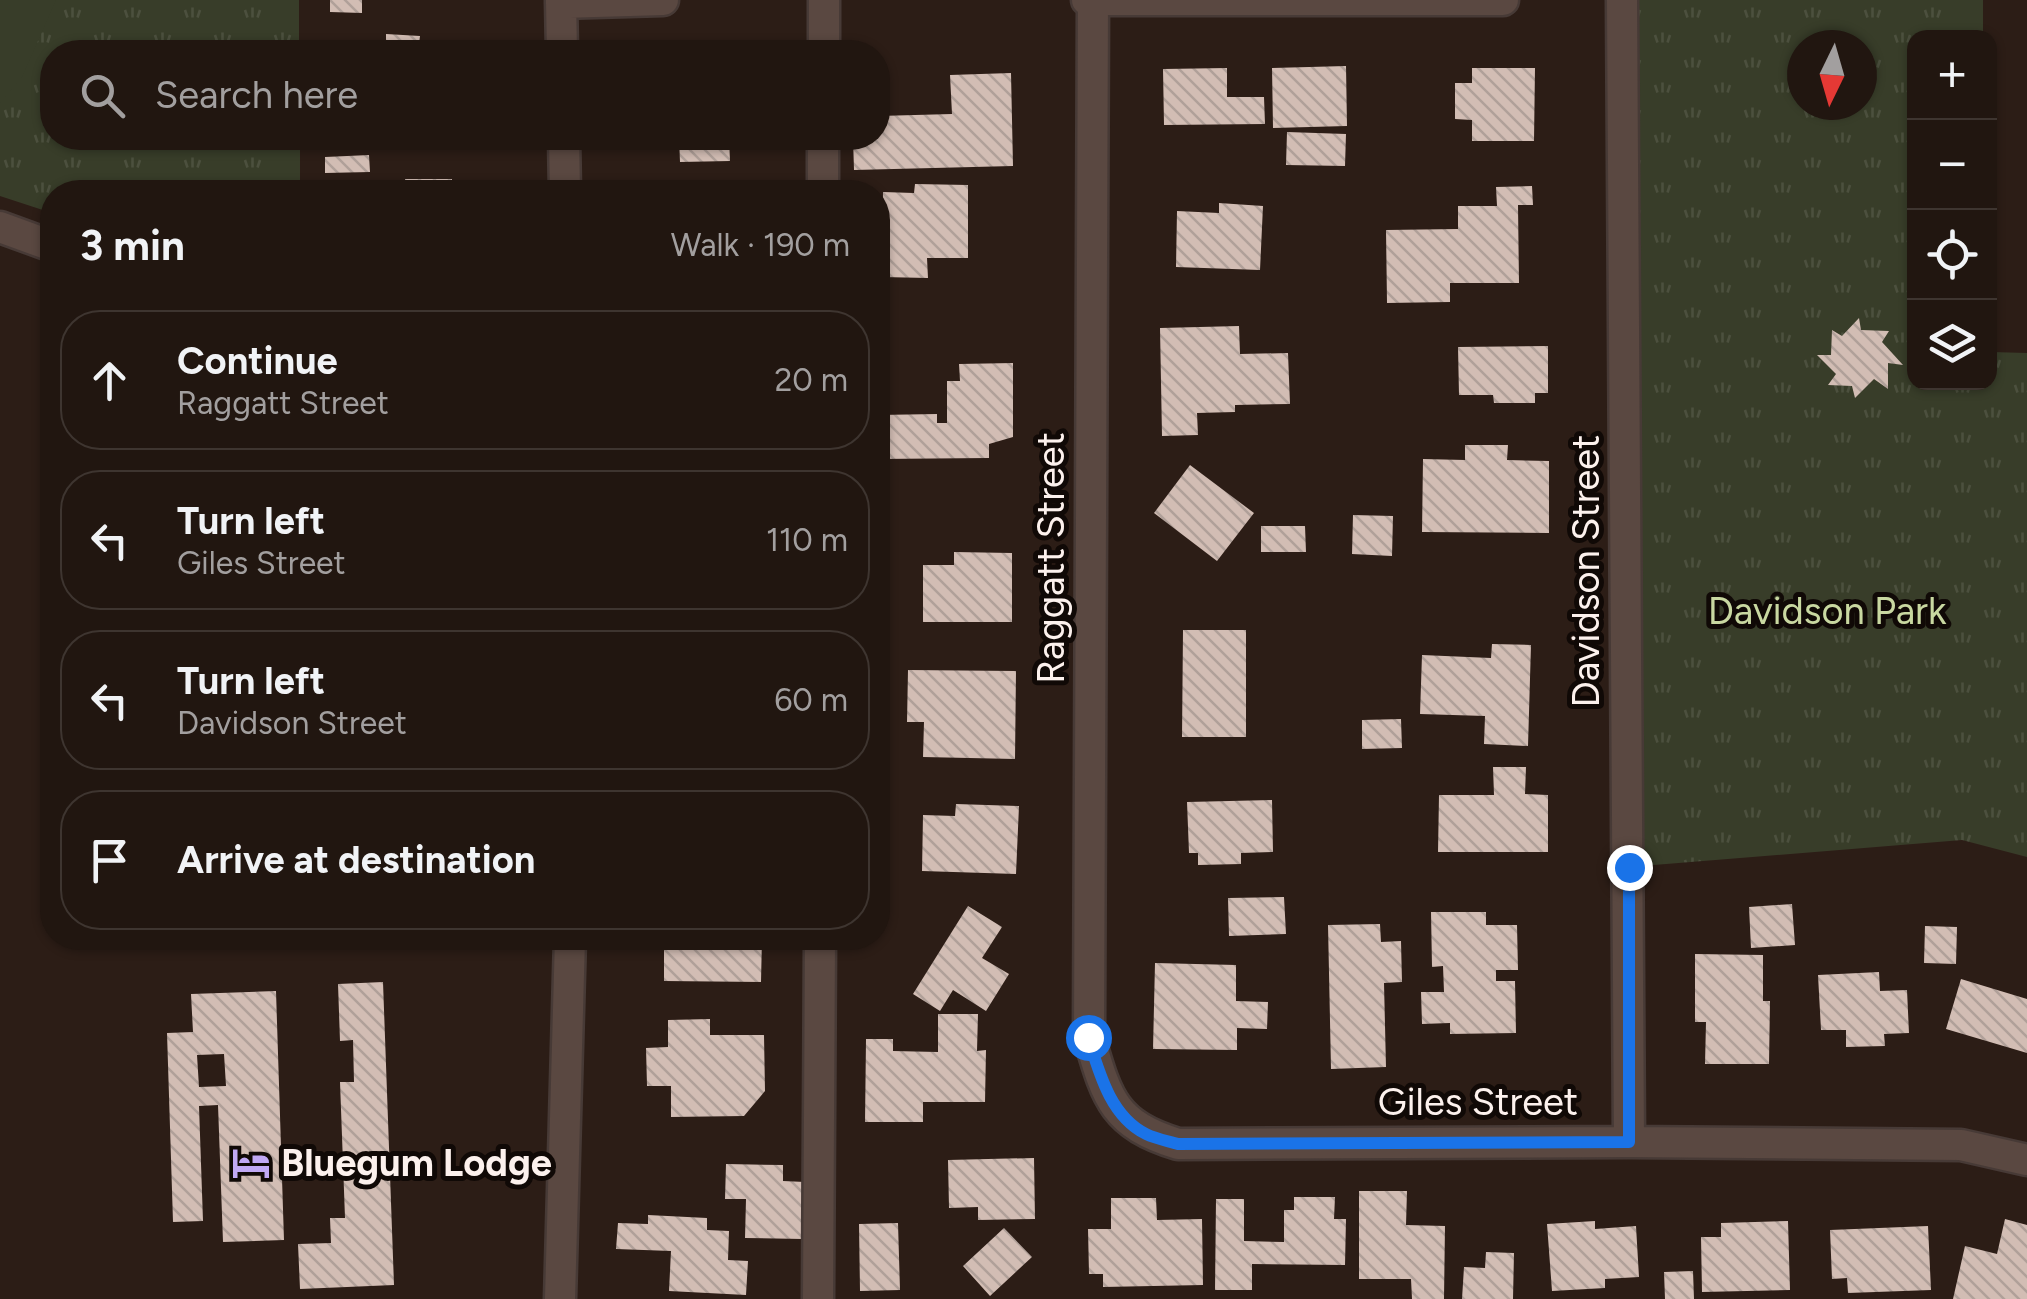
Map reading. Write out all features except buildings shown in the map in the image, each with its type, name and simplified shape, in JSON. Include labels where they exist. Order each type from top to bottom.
[{"type":"street","points":[[562,40],[561,1],[663,0]]},
{"type":"street","points":[[824,0],[824,40]]},
{"type":"street","points":[[1090,0],[1502,0]]},
{"type":"street","name":"Raggatt Street","points":[[1090,0],[1088,1037],[1101,1079],[1118,1110]]},
{"type":"street","name":"Davidson Street","points":[[1622,0],[1629,1142]]},
{"type":"street","points":[[564,150],[565,180]]},
{"type":"street","points":[[823,150],[823,180]]},
{"type":"street","points":[[0,227],[40,242]]},
{"type":"street","points":[[560,1299],[570,950]]},
{"type":"street","points":[[818,1299],[820,950]]},
{"type":"street","name":"Giles Street","points":[[1118,1110],[1144,1133],[1178,1144],[1962,1145],[2027,1160]]},
{"type":"green space","points":[[0,0],[299,0],[299,40],[40,40],[40,150],[300,150],[300,180],[40,180],[40,209],[0,196]]},
{"type":"green space","points":[[0,0],[56,0],[22,77],[0,103]]},
{"type":"green space","name":"Davidson Park","points":[[1622,0],[1983,0],[1983,30],[1907,30],[1907,390],[1997,390],[1997,352],[2027,353],[2027,857],[1962,840],[1629,867]]},
{"type":"place","name":"Bluegum Lodge","points":[[251,1163]]},
{"type":"route","points":[[1088,1037],[1101,1079],[1118,1110],[1144,1133],[1178,1144],[1629,1142],[1629,867]]}]
